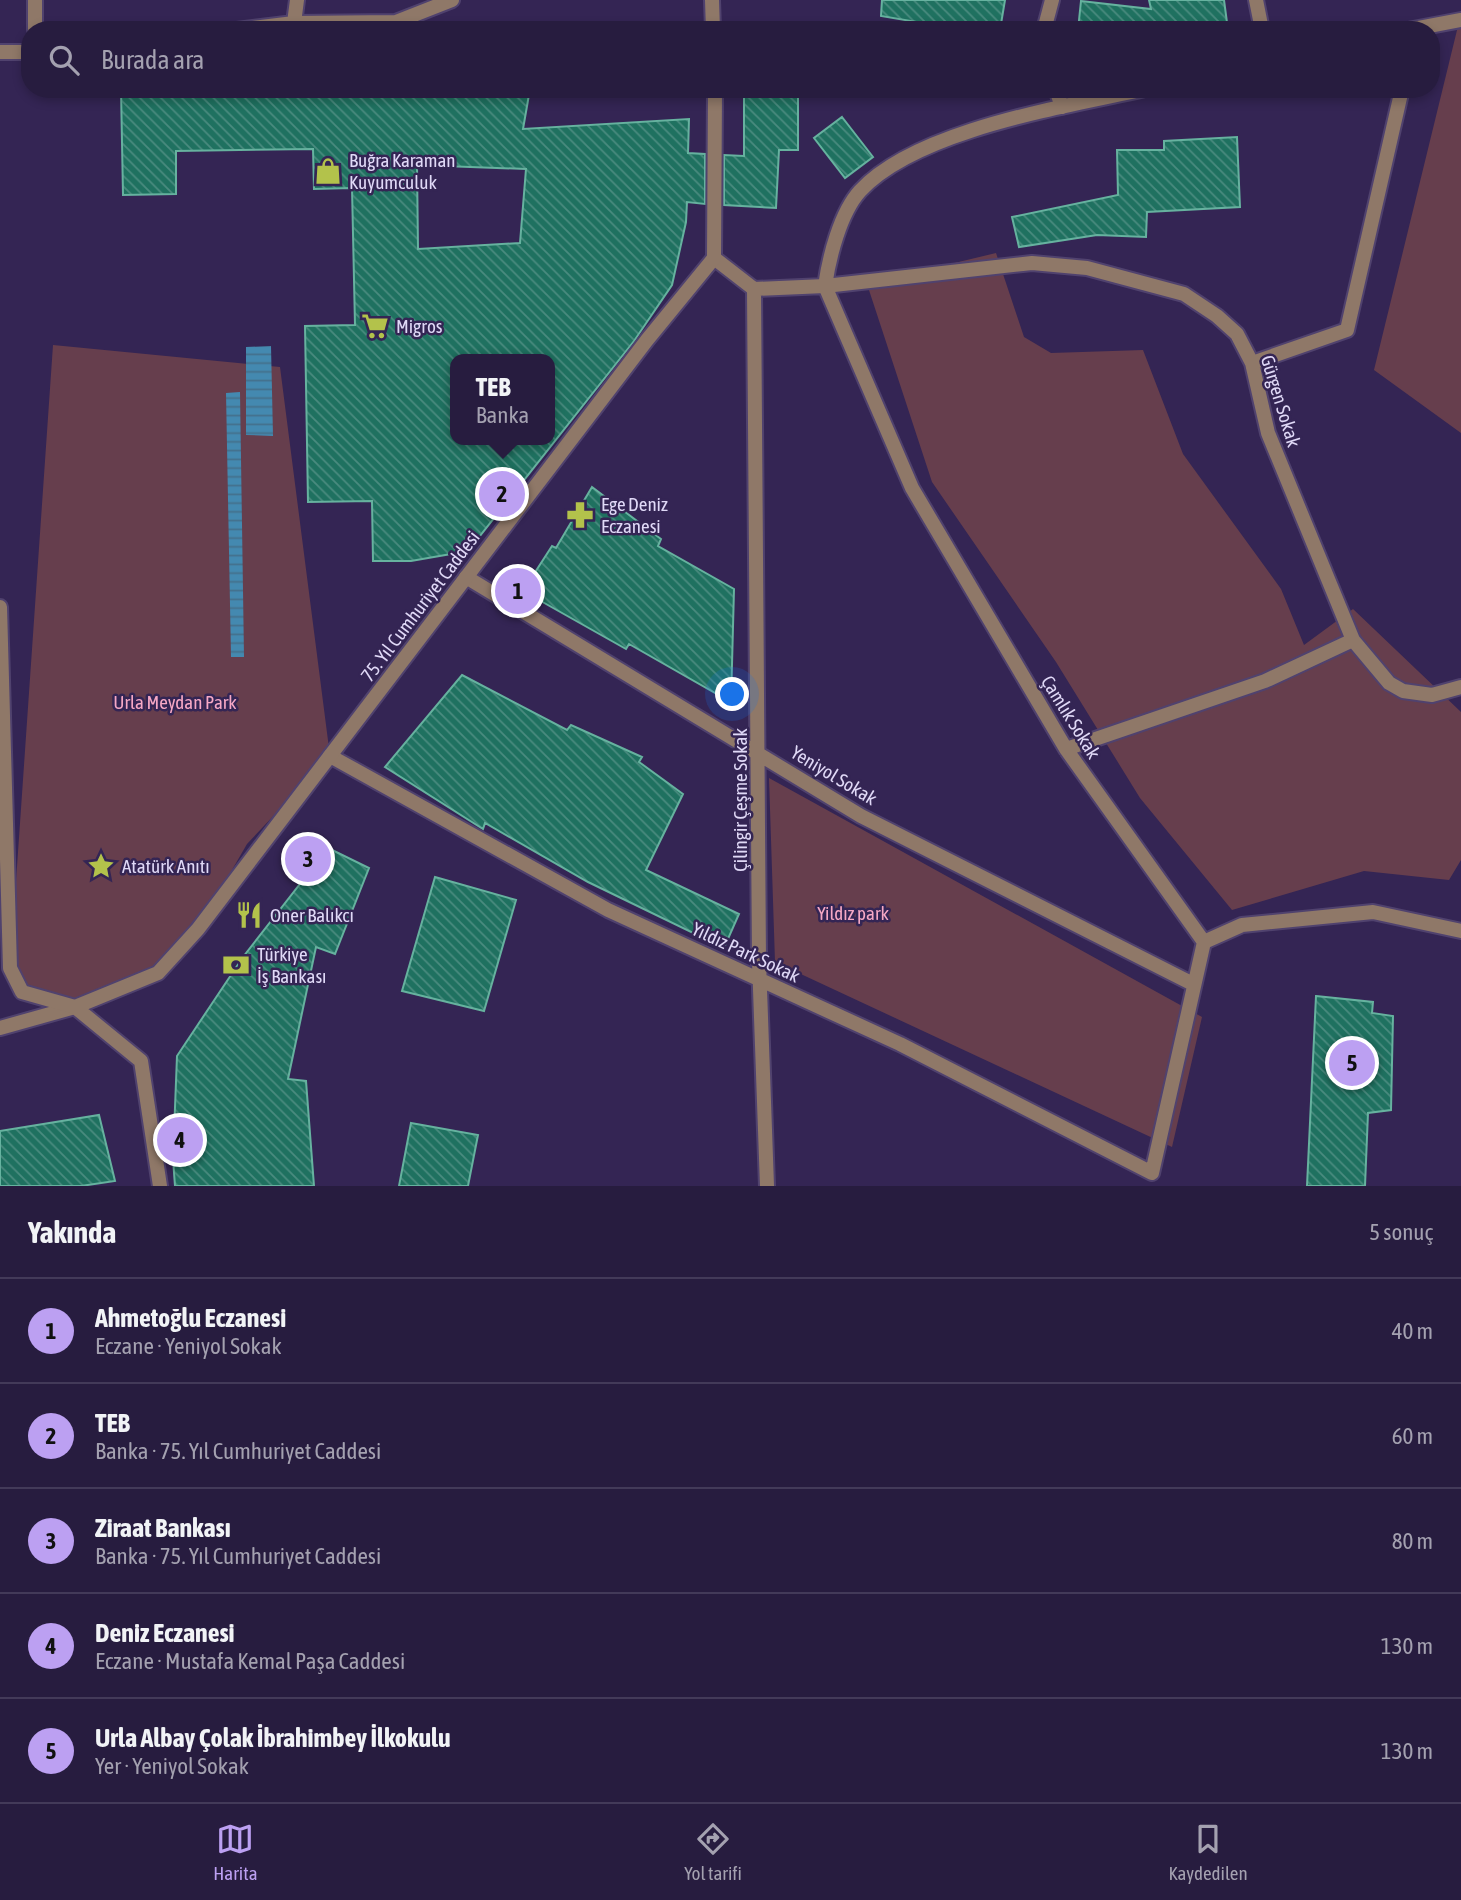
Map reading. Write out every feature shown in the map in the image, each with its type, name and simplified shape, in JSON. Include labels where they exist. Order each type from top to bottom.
[{"type":"street","points":[[35,0],[35,21]]},
{"type":"street","points":[[295,21],[297,0]]},
{"type":"street","points":[[399,21],[452,0]]},
{"type":"street","points":[[712,0],[713,21]]},
{"type":"street","points":[[1046,21],[1052,0]]},
{"type":"street","points":[[1256,0],[1260,21]]},
{"type":"street","points":[[1440,25],[1460,22]]},
{"type":"street","points":[[0,52],[21,52]]},
{"type":"street","points":[[715,98],[714,258],[754,289]]},
{"type":"street","points":[[1059,98],[1062,107]]},
{"type":"street","points":[[825,286],[830,250],[859,192],[914,151],[1006,120],[1104,98]]},
{"type":"street","points":[[1252,363],[1347,330],[1400,98]]},
{"type":"street","name":"75. Yıl Cumhuriyet Caddesi","points":[[0,1028],[75,1007],[158,973],[198,929],[647,340],[714,258]]},
{"type":"street","name":"Gürgen Sokak","points":[[754,289],[825,286],[1032,263],[1087,268],[1184,294],[1217,316],[1237,334],[1252,363],[1268,433],[1353,640],[1389,683],[1403,691],[1432,695],[1461,687]]},
{"type":"street","name":"Çamlık Sokak","points":[[825,286],[912,488],[1066,749],[1204,942]]},
{"type":"street","name":"Çilingir Çeşme Sokak","points":[[754,289],[760,979],[767,1186]]},
{"type":"street","name":"Yeniyol Sokak","points":[[466,577],[861,816],[1194,984]]},
{"type":"street","points":[[0,607],[10,968],[22,992],[75,1007],[141,1061],[160,1186]]},
{"type":"street","points":[[1066,749],[1265,681],[1353,640]]},
{"type":"street","name":"Yıldız Park Sokak","points":[[330,756],[608,909],[900,1044],[1152,1173],[1194,984]]},
{"type":"street","points":[[1194,984],[1204,942],[1242,925],[1373,912],[1461,931]]},
{"type":"green space","points":[[1459,22],[1461,24],[1461,433],[1374,370]]},
{"type":"green space","points":[[996,253],[1024,337],[1051,353],[1143,350],[1183,454],[1281,589],[1304,645],[1353,609],[1461,712],[1461,860],[1449,880],[1364,871],[1232,910],[1140,798],[1056,662],[932,482],[867,284]]},
{"type":"green space","name":"Urla Meydan Park","points":[[53,345],[280,367],[330,756],[247,844],[198,929],[158,973],[75,1007],[22,992],[10,968]]},
{"type":"green space","name":"Yildız park","points":[[769,778],[1202,1017],[1172,1147],[775,962]]},
{"type":"water","points":[[271,346],[273,436],[246,435],[246,347]]},
{"type":"water","points":[[240,392],[244,657],[231,657],[226,393]]},
{"type":"building","points":[[882,0],[1005,0],[1002,21],[911,21],[881,16]]},
{"type":"building","points":[[1149,0],[1224,0],[1227,21],[1079,21],[1081,1],[1151,9]]},
{"type":"building","points":[[121,98],[528,98],[523,129],[689,119],[688,153],[705,154],[705,204],[687,202],[686,222],[672,285],[634,341],[555,441],[555,354],[450,354],[450,445],[552,445],[468,551],[411,561],[373,561],[372,501],[308,502],[305,326],[355,325],[352,188],[314,189],[313,149],[176,151],[176,194],[123,195]],"holes":[[[417,165],[526,169],[520,243],[418,249]]]},
{"type":"building","points":[[744,98],[798,98],[798,150],[779,150],[776,208],[724,205],[724,155],[744,156]]},
{"type":"building","points":[[842,117],[873,157],[845,178],[814,138]]},
{"type":"building","points":[[1237,137],[1240,207],[1147,212],[1146,237],[1097,235],[1019,247],[1012,217],[1118,195],[1117,150],[1164,150],[1164,141]]},
{"type":"building","points":[[592,487],[661,539],[658,546],[734,589],[731,702],[629,644],[626,649],[523,591],[552,546],[556,548]]},
{"type":"building","points":[[462,675],[567,730],[571,725],[642,757],[639,762],[683,794],[646,870],[739,914],[724,948],[588,882],[485,823],[483,829],[385,767]]},
{"type":"building","points":[[328,848],[369,868],[335,954],[316,947],[288,1079],[306,1081],[314,1186],[175,1186],[173,1159],[177,1056],[243,957]]},
{"type":"building","points":[[435,877],[516,900],[484,1011],[402,991]]},
{"type":"building","points":[[1316,996],[1373,1002],[1372,1013],[1393,1016],[1391,1110],[1368,1113],[1365,1186],[1307,1186]]},
{"type":"building","points":[[99,1115],[115,1181],[81,1186],[0,1186],[0,1131]]},
{"type":"building","points":[[411,1123],[478,1135],[468,1186],[399,1186]]},
{"type":"place","name":"Buğra Karaman Kuyumculuk","points":[[328,171]]},
{"type":"place","name":"Migros","points":[[375,326]]},
{"type":"place","name":"TEB","points":[[502,494]]},
{"type":"place","name":"Ege Deniz Eczanesi","points":[[580,515]]},
{"type":"place","name":"Ahmetoğlu Eczanesi","points":[[518,591]]},
{"type":"place","name":"Ziraat Bankası","points":[[308,859]]},
{"type":"place","name":"Atatürk Anıtı","points":[[101,866]]},
{"type":"place","name":"Oner Balıkcı","points":[[249,915]]},
{"type":"place","name":"Türkiye İş Bankası","points":[[236,965]]},
{"type":"place","name":"Urla Albay Çolak İbrahimbey İlkokulu","points":[[1352,1063]]},
{"type":"place","name":"Deniz Eczanesi","points":[[180,1140]]}]
